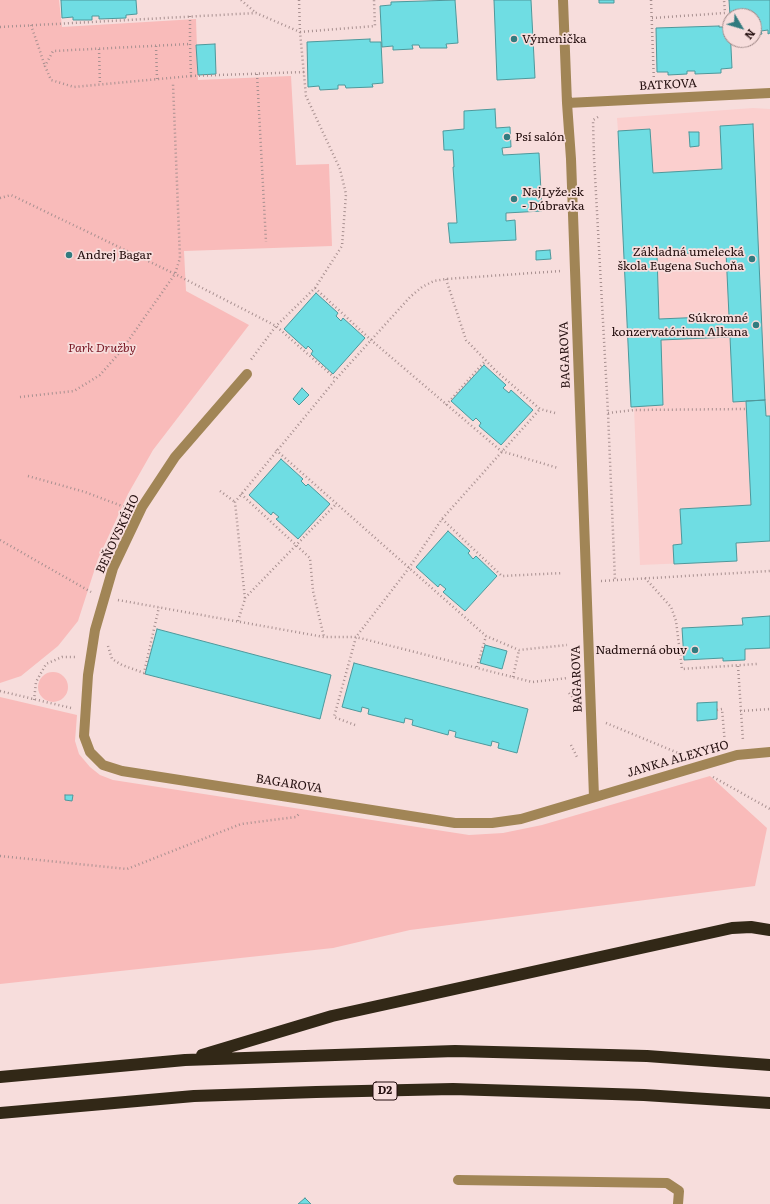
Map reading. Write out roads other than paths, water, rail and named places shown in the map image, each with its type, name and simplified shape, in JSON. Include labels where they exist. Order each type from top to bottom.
[{"type":"highway","points":[[185,1060],[340,1014],[732,928],[751,927],[770,930]]},
{"type":"highway","points":[[0,1077],[185,1060],[455,1051],[647,1056],[770,1065]]},
{"type":"highway","name":"D2","points":[[0,1113],[194,1096],[453,1089],[644,1095],[770,1103]]},
{"type":"street","name":"BAGAROVA","points":[[85,712],[84,736],[90,752],[103,765],[122,771],[455,823],[492,823],[521,819],[594,797],[571,159],[563,0]]},
{"type":"street","name":"BATKOVA","points":[[567,103],[770,93]]},
{"type":"street","name":"BEŇOVSKÉHO","points":[[85,712],[88,676],[95,630],[114,568],[142,508],[175,457],[247,374]]},
{"type":"street","name":"JANKA ALEXYHO","points":[[594,797],[737,755],[770,752]]},
{"type":"street","points":[[458,1180],[667,1183],[679,1191],[678,1204]]},
{"type":"place","name":"Výmenička","points":[[514,39]]},
{"type":"place","name":"Psí salón","points":[[507,137]]},
{"type":"place","name":"NajLyže.sk - Dúbravka","points":[[514,199]]},
{"type":"place","name":"Andrej Bagar","points":[[69,255]]},
{"type":"place","name":"Základná umelecká škola Eugena Suchoňa","points":[[752,259]]},
{"type":"place","name":"Súkromné konzervatórium Alkana","points":[[756,325]]},
{"type":"place","name":"Nadmerná obuv","points":[[695,650]]},
{"type":"park label","name":"Park Družby","points":[[102,348]]}]
